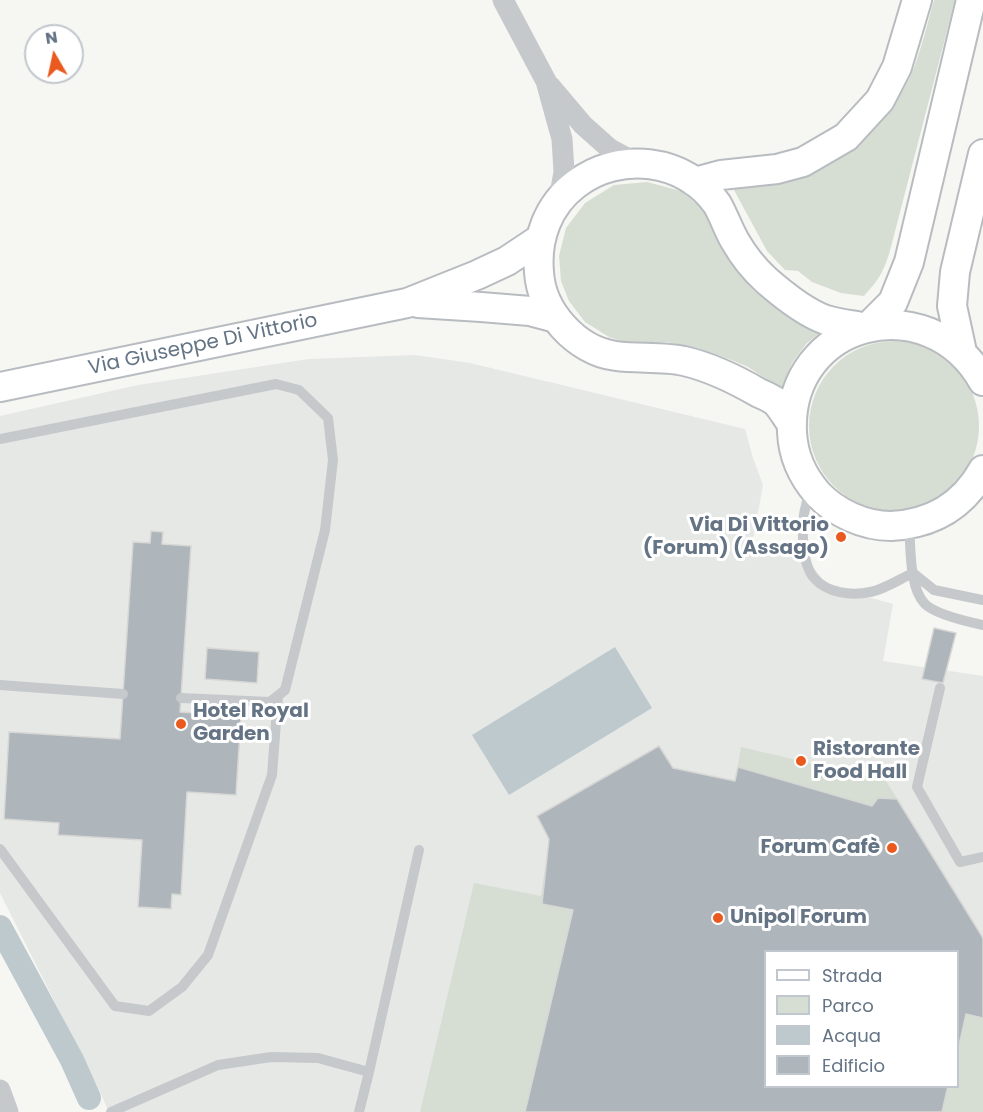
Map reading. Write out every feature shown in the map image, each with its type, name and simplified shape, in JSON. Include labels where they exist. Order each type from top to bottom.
[{"type":"main road","points":[[695,182],[722,175],[777,169],[803,162],[846,137],[880,100],[897,67],[916,0]]},
{"type":"main road","points":[[867,328],[892,302],[909,262],[971,0]]},
{"type":"main road","points":[[962,352],[952,306],[955,272],[983,154]]},
{"type":"main road","points":[[791,423],[775,402],[732,377],[682,360],[613,356],[596,350],[567,331],[548,304],[539,278],[540,239],[545,222],[559,200],[581,179],[610,166],[636,163],[668,168],[695,182],[704,190],[716,203],[736,244],[747,259],[792,301],[825,320],[867,328]]},
{"type":"main road","name":"Via Giuseppe Di Vittorio","points":[[0,387],[407,303],[507,261],[540,239]]},
{"type":"main road","name":"Via Giuseppe Di Vittorio","points":[[407,303],[530,311],[556,318]]},
{"type":"main road","points":[[983,381],[962,352],[948,341],[932,333],[913,327],[883,325],[867,328],[834,343],[820,355],[807,372],[798,390],[791,423],[796,457],[813,488],[841,512],[871,524],[888,526],[909,524],[922,522],[935,516],[973,493],[972,488],[983,470]]},
{"type":"street","points":[[503,0],[546,81],[583,125],[610,149],[636,163]]},
{"type":"street","points":[[546,81],[562,139],[564,172],[559,200]]},
{"type":"street","points":[[0,1090],[8,1112]]},
{"type":"lane","points":[[0,439],[276,384],[299,390],[328,418],[333,460],[325,530],[285,690],[270,702],[181,698]]},
{"type":"lane","points":[[813,488],[806,504],[804,519],[805,559],[813,577],[827,588],[849,594],[872,592],[913,573]]},
{"type":"lane","points":[[909,524],[913,581],[920,597],[927,606],[963,621],[983,625]]},
{"type":"lane","points":[[913,573],[934,590],[983,600]]},
{"type":"lane","points":[[0,685],[123,694]]},
{"type":"lane","points":[[940,688],[917,787],[960,862],[983,857]]},
{"type":"lane","points":[[0,849],[115,1006],[149,1011],[182,987],[208,955],[272,776],[278,696]]},
{"type":"lane","points":[[359,1112],[419,850]]},
{"type":"lane","points":[[111,1112],[218,1065],[272,1057],[318,1058],[369,1072]]},
{"type":"shaded area","points":[[415,355],[470,363],[745,429],[763,485],[752,545],[803,554],[828,586],[893,604],[883,661],[983,676],[983,1112],[109,1112],[0,893],[0,416],[138,385],[309,359]]},
{"type":"green space","points":[[934,0],[955,0],[891,247],[881,273],[864,296],[841,293],[812,282],[798,271],[785,270],[767,251],[735,188],[778,182],[817,169],[852,147],[868,133],[891,107],[908,81],[915,66]]},
{"type":"green space","points":[[647,182],[681,191],[705,211],[729,261],[754,291],[791,319],[822,331],[806,344],[792,363],[782,389],[748,367],[698,348],[667,342],[630,344],[609,337],[585,322],[569,301],[561,281],[559,256],[566,228],[585,203],[614,185]]},
{"type":"green space","points":[[894,341],[926,348],[954,366],[972,394],[979,426],[972,458],[954,486],[926,504],[894,511],[862,504],[834,486],[816,458],[809,426],[816,394],[834,366],[862,348]]},
{"type":"green space","name":"Unipol Forum","points":[[659,746],[673,768],[735,781],[741,747],[886,781],[983,938],[983,1112],[420,1112],[474,883],[541,896],[549,840],[537,816]]},
{"type":"water","points":[[615,647],[652,708],[509,795],[472,735]]},
{"type":"building","name":"Hotel Royal Garden","points":[[151,531],[163,532],[162,544],[191,546],[180,712],[241,716],[236,795],[187,792],[181,895],[172,894],[171,909],[138,907],[142,840],[58,835],[59,823],[4,819],[9,732],[120,739],[133,542],[150,543]]},
{"type":"building","points":[[934,628],[956,633],[943,683],[922,679]]},
{"type":"building","points":[[207,648],[259,652],[257,683],[205,679]]},
{"type":"building","name":"Unipol Forum","points":[[659,746],[673,768],[735,781],[738,767],[872,806],[878,798],[897,799],[983,938],[983,1018],[966,1014],[959,1046],[959,950],[764,950],[764,1088],[948,1088],[942,1112],[525,1112],[573,910],[542,904],[549,839],[537,816]]},
{"type":"waterway","points":[[0,927],[72,1060],[89,1098]]},
{"type":"place","name":"Via Di Vittorio (Forum) (Assago)","points":[[841,537]]},
{"type":"place","name":"Hotel Royal Garden","points":[[181,724]]},
{"type":"place","name":"Ristorante Food Hall","points":[[801,761]]},
{"type":"place","name":"Forum Cafè","points":[[892,848]]},
{"type":"place","name":"Unipol Forum","points":[[718,918]]}]
